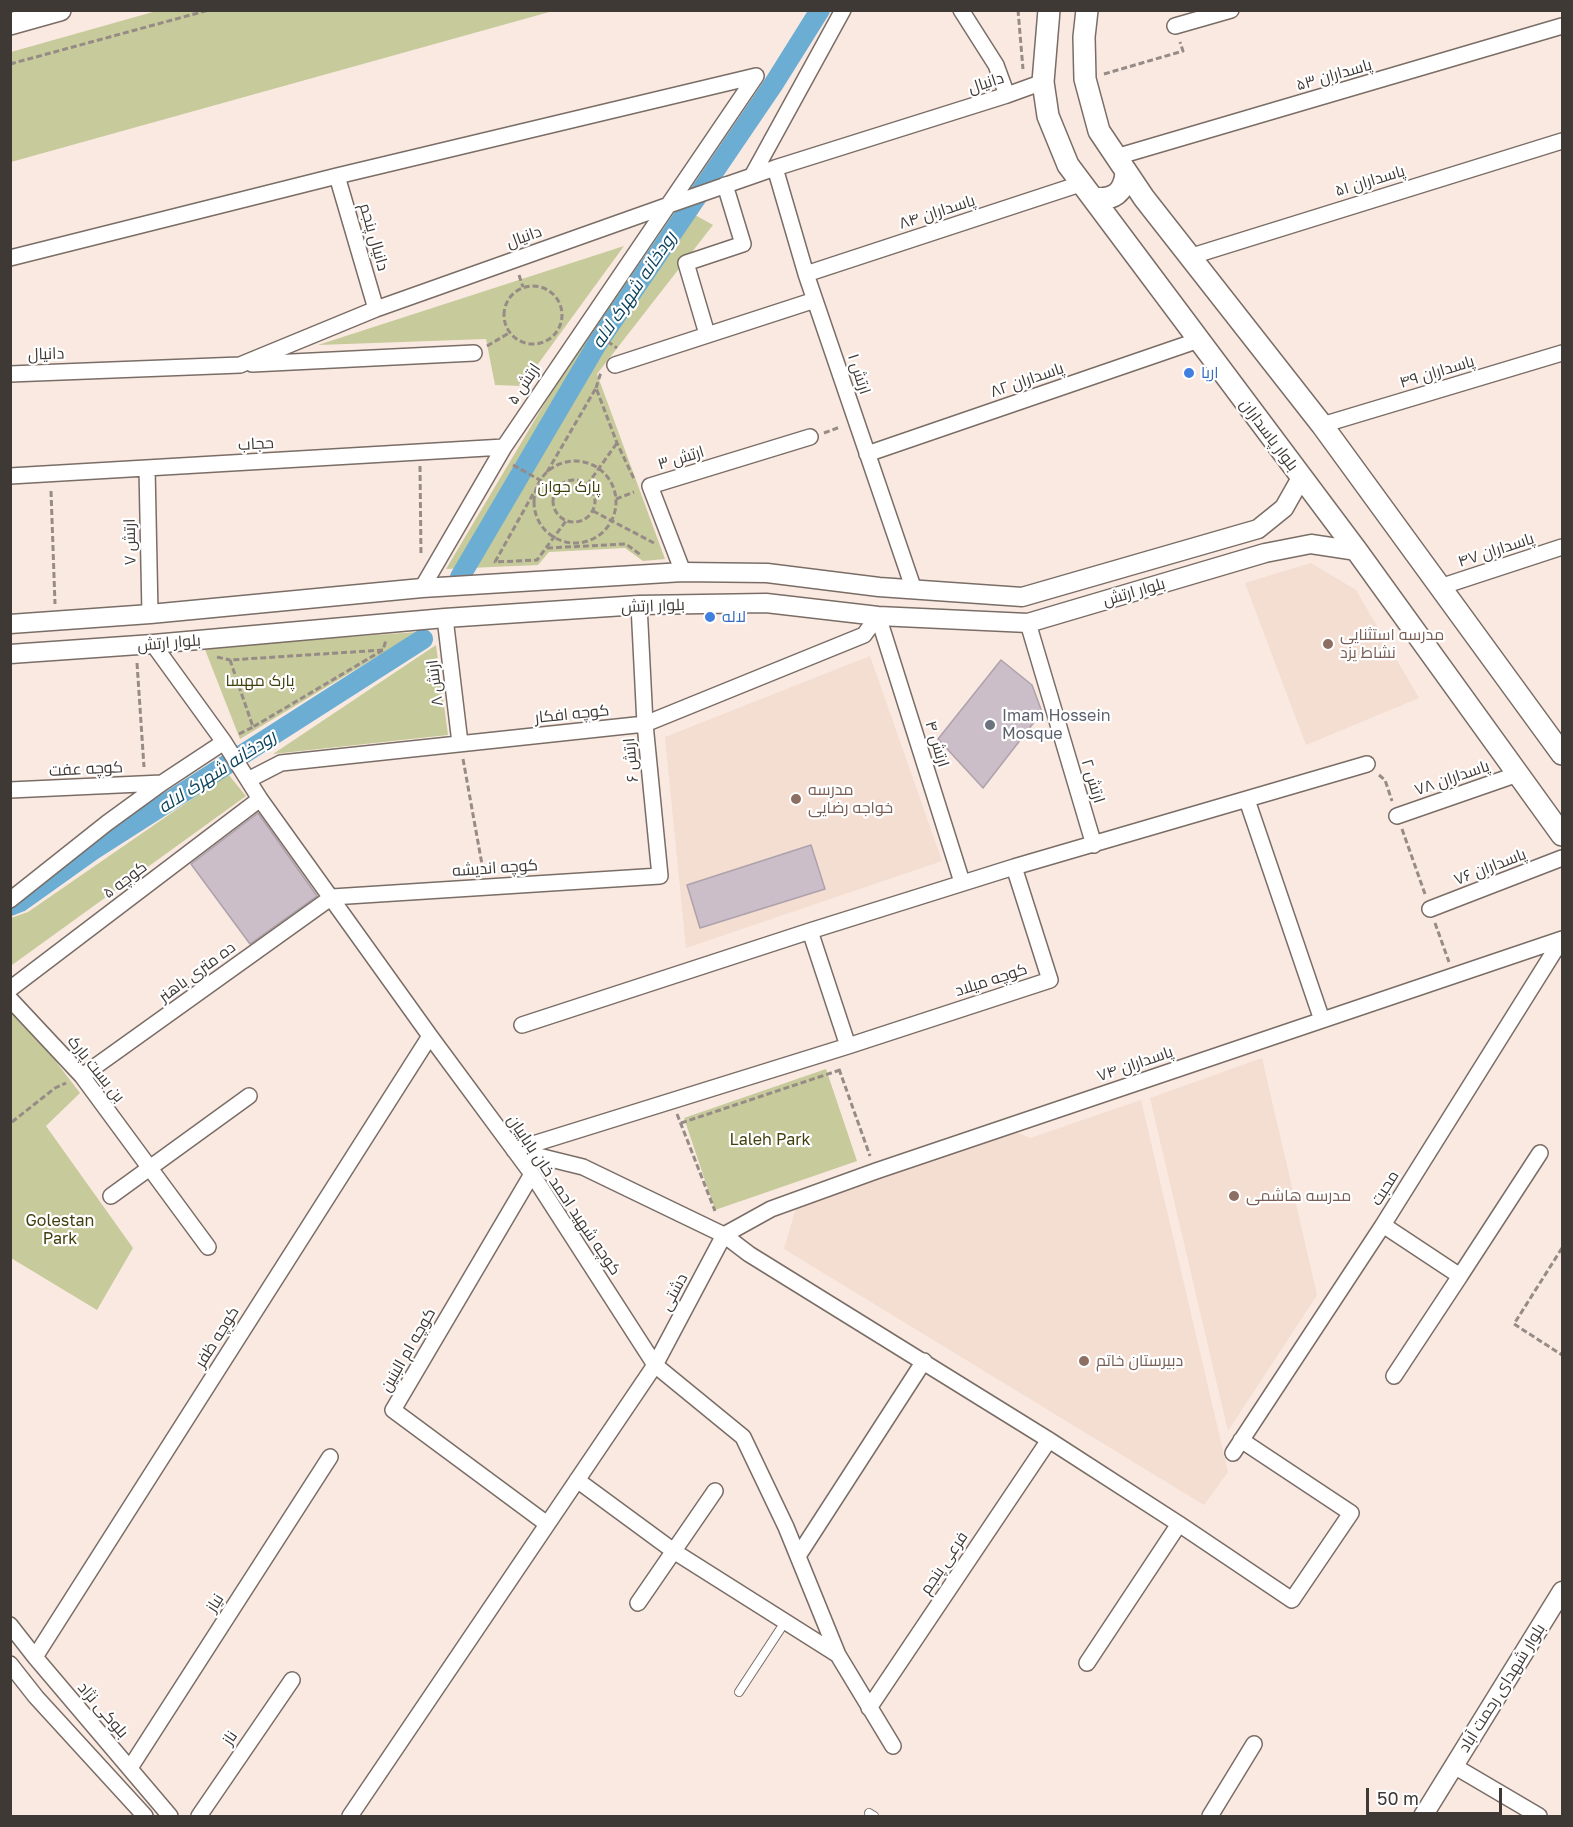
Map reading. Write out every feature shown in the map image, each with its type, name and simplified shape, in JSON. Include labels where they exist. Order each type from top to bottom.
[{"type":"main road","points":[[10,24],[60,10]]},
{"type":"main road","name":"بلوار پاسداران","points":[[1049,10],[1034,86],[1068,165],[1357,551],[1563,835]]},
{"type":"main road","points":[[1087,12],[1084,38],[1084,80],[1099,131],[1144,198],[1322,425],[1563,754]]},
{"type":"main road","points":[[1086,191],[1105,200],[1117,195],[1125,185],[1121,165]]},
{"type":"main road","points":[[1110,221],[1112,209],[1120,200],[1132,196],[1144,198]]},
{"type":"street","points":[[752,176],[843,10]]},
{"type":"street","points":[[961,10],[996,66],[1007,95]]},
{"type":"street","points":[[1175,26],[1231,10]]},
{"type":"street","name":"پاسداران ۵۳","points":[[1121,165],[1563,27]]},
{"type":"street","name":"ارتش ۵","points":[[337,176],[756,76],[501,452],[422,588]]},
{"type":"street","name":"دانیال","points":[[10,374],[240,365],[376,309],[685,199],[1034,86]]},
{"type":"street","name":"پاسداران ۵۱","points":[[1189,257],[1563,141]]},
{"type":"street","name":"ارتش ۱","points":[[775,168],[806,274],[914,590]]},
{"type":"street","points":[[10,258],[337,176]]},
{"type":"street","name":"دانیال پنجم","points":[[337,176],[376,309]]},
{"type":"street","points":[[707,334],[686,263],[743,244],[725,185]]},
{"type":"street","name":"پاسداران ۸۴","points":[[806,274],[1086,191]]},
{"type":"street","points":[[615,365],[815,300]]},
{"type":"street","name":"پاسداران ۸۲","points":[[867,454],[1199,340]]},
{"type":"street","points":[[240,365],[474,353]]},
{"type":"street","name":"پاسداران ۴۹","points":[[1322,425],[1563,353]]},
{"type":"street","name":"ارتش ۳","points":[[683,572],[650,486],[810,437]]},
{"type":"street","name":"حجاب","points":[[10,476],[420,453],[501,452]]},
{"type":"street","name":"ارتش ۷","points":[[147,468],[150,614]]},
{"type":"street","name":"بلوار ارتش","points":[[10,624],[150,614],[422,588],[683,572],[767,573],[879,587],[1022,597],[1258,529],[1284,508],[1301,477]]},
{"type":"street","name":"بلوار ارتش","points":[[10,654],[144,645],[445,618],[639,605],[766,603],[878,616],[1028,623],[1265,553],[1311,544],[1357,551]]},
{"type":"street","name":"پاسداران ۴۷","points":[[1440,587],[1563,547]]},
{"type":"street","points":[[878,616],[879,587]]},
{"type":"street","name":"ارتش ۶","points":[[639,605],[645,724],[660,876]]},
{"type":"street","points":[[144,645],[150,614]]},
{"type":"street","name":"کوچه افکار","points":[[246,777],[281,763],[645,724],[864,635],[878,616]]},
{"type":"street","name":"ارتش ۴","points":[[878,616],[962,882]]},
{"type":"street","name":"ارتش ۸","points":[[445,618],[460,743]]},
{"type":"street","name":"ارتش ۲","points":[[1028,623],[1094,845]]},
{"type":"street","name":"کوچه شهید احمد خان باباییان","points":[[144,645],[227,747],[260,799],[532,1174],[655,1365],[743,1437],[798,1556],[838,1655],[893,1746]]},
{"type":"street","points":[[10,900],[107,823],[162,783],[227,747]]},
{"type":"street","points":[[522,1025],[962,882],[1366,764]]},
{"type":"street","name":"پاسداران ۷۸","points":[[1397,816],[1518,774]]},
{"type":"street","name":"کوچه عفت","points":[[10,790],[162,783]]},
{"type":"street","name":"کوچه ۵","points":[[10,989],[260,799]]},
{"type":"street","points":[[1247,800],[1322,1020]]},
{"type":"street","name":"پاسداران ۷۶","points":[[1430,909],[1563,858]]},
{"type":"street","name":"کوچه میلاد","points":[[514,1149],[833,1051],[1050,980],[1014,867]]},
{"type":"street","name":"کوچه اندیشه","points":[[332,897],[660,876]]},
{"type":"street","name":"ده متری باهنر","points":[[82,1076],[332,897]]},
{"type":"street","points":[[810,931],[848,1046]]},
{"type":"street","name":"پاسداران ۷۴","points":[[724,1235],[771,1209],[876,1171],[1563,939]]},
{"type":"street","name":"محبت","points":[[1233,1453],[1383,1225],[1563,939]]},
{"type":"street","name":"بن بست پارک","points":[[10,999],[82,1076],[208,1247]]},
{"type":"street","name":"کوچه ظفر","points":[[35,1657],[430,1036]]},
{"type":"street","points":[[111,1196],[249,1096]]},
{"type":"street","points":[[514,1149],[583,1167],[724,1235],[749,1254],[1049,1440],[1292,1600],[1351,1513],[1241,1440]]},
{"type":"street","points":[[1394,1376],[1540,1153]]},
{"type":"street","name":"کوچه ام البنین","points":[[532,1174],[393,1410],[547,1524]]},
{"type":"street","points":[[1383,1225],[1460,1276]]},
{"type":"street","name":"دشتی","points":[[350,1816],[655,1365],[724,1235]]},
{"type":"street","points":[[798,1556],[924,1362]]},
{"type":"street","name":"فرعی پنجم","points":[[869,1708],[1049,1440]]},
{"type":"street","name":"نیاز","points":[[130,1768],[330,1457]]},
{"type":"street","points":[[577,1480],[675,1552],[838,1655]]},
{"type":"street","points":[[638,1604],[715,1491]]},
{"type":"street","points":[[1087,1663],[1179,1524]]},
{"type":"street","name":"بلوار شهدای رحمت آباد","points":[[1423,1816],[1563,1591]]},
{"type":"street","name":"بلوکی نژاد","points":[[10,1625],[170,1816]]},
{"type":"street","points":[[10,1664],[36,1697],[145,1816]]},
{"type":"street","name":"ناز","points":[[199,1816],[292,1680]]},
{"type":"street","points":[[1209,1816],[1254,1744]]},
{"type":"street","points":[[1454,1766],[1539,1816]]},
{"type":"lane","points":[[740,1692],[785,1622]]},
{"type":"path","points":[[10,64],[209,10]]},
{"type":"path","points":[[1018,10],[1034,86]]},
{"type":"path","points":[[1084,80],[1183,51],[1175,26]]},
{"type":"path","points":[[524,287],[542,287],[557,298],[563,315],[558,332],[543,343],[525,344],[509,333],[503,316],[509,299],[524,287]]},
{"type":"path","points":[[474,353],[509,333]]},
{"type":"path","points":[[566,521],[537,560],[495,562],[540,480],[547,472],[596,388],[617,443],[640,490]]},
{"type":"path","points":[[810,437],[856,422]]},
{"type":"path","points":[[587,484],[617,443]]},
{"type":"path","points":[[501,452],[556,489]]},
{"type":"path","points":[[420,453],[422,588]]},
{"type":"path","points":[[536,490],[534,504],[537,517],[544,529],[554,538],[579,543],[597,536],[611,522],[616,499],[610,482],[599,469],[578,461],[567,462],[547,472]]},
{"type":"path","points":[[50,474],[55,621]]},
{"type":"path","points":[[574,480],[587,484],[595,497],[592,511],[584,520],[566,521],[561,518],[554,507],[556,489],[561,484],[574,480]]},
{"type":"path","points":[[592,511],[656,544]]},
{"type":"path","points":[[652,533],[658,550]]},
{"type":"path","points":[[547,548],[626,544],[645,558]]},
{"type":"path","points":[[144,645],[145,784]]},
{"type":"path","points":[[383,650],[253,727],[230,660],[254,658],[383,650]]},
{"type":"path","points":[[460,743],[486,887]]},
{"type":"path","points":[[1366,764],[1385,780],[1454,975]]},
{"type":"path","points":[[833,1051],[876,1171]]},
{"type":"path","points":[[681,1123],[840,1070]]},
{"type":"path","points":[[12,1122],[55,1088],[82,1076]]},
{"type":"path","points":[[672,1101],[724,1235]]},
{"type":"path","points":[[1563,1248],[1514,1324],[1563,1355]]},
{"type":"shaded area","name":"مدرسه استثنایی نشاط یزد","points":[[1311,563],[1356,590],[1419,698],[1306,745],[1245,583]]},
{"type":"shaded area","name":"مدرسه خواجه رضایی","points":[[870,656],[942,861],[686,948],[665,737]]},
{"type":"shaded area","name":"مدرسه هاشمی","points":[[1262,1058],[1317,1295],[1228,1431],[1150,1098]]},
{"type":"shaded area","name":"دبیرستان خاتم","points":[[1141,1100],[1228,1472],[1204,1505],[784,1249],[796,1208],[1016,1132],[1030,1138]]},
{"type":"green space","points":[[160,10],[553,11],[11,162],[11,52]]},
{"type":"green space","name":"پارک جوان","points":[[695,215],[713,225],[597,374],[665,559],[643,561],[625,548],[549,552],[538,565],[446,569],[577,349],[670,222]]},
{"type":"green space","points":[[624,246],[522,386],[495,385],[486,339],[318,345]]},
{"type":"green space","name":"پارک مهسا","points":[[418,632],[240,739],[204,647]]},
{"type":"green space","points":[[436,645],[448,735],[273,754]]},
{"type":"green space","points":[[228,774],[246,796],[12,965],[11,918],[28,912]]},
{"type":"green space","name":"Golestan Park","points":[[11,1003],[80,1093],[46,1126],[133,1248],[97,1310],[11,1258]]},
{"type":"green space","name":"Laleh Park","points":[[826,1069],[857,1161],[715,1210],[684,1118]]},
{"type":"building","name":"Imam Hossein Mosque","points":[[1001,660],[1032,685],[1042,712],[983,788],[938,739]]},
{"type":"building","points":[[258,813],[317,896],[250,944],[191,864]]},
{"type":"building","points":[[811,845],[825,889],[700,928],[687,885]]},
{"type":"waterway","name":"رودخانه شهرک لاله","points":[[460,577],[597,344],[773,85],[820,10]]},
{"type":"waterway","name":"رودخانه شهرک لاله","points":[[10,906],[20,902],[93,850],[423,639]]},
{"type":"place","name":"اریا","points":[[1189,373]]},
{"type":"place","name":"لاله","points":[[710,617]]},
{"type":"place","name":"مدرسه استثنایی نشاط یزد","points":[[1328,644]]},
{"type":"place","name":"Imam Hossein Mosque","points":[[990,725]]},
{"type":"place","name":"مدرسه خواجه رضایی","points":[[796,799]]},
{"type":"place","name":"مدرسه هاشمی","points":[[1234,1196]]},
{"type":"place","name":"دبیرستان خاتم","points":[[1084,1361]]}]
